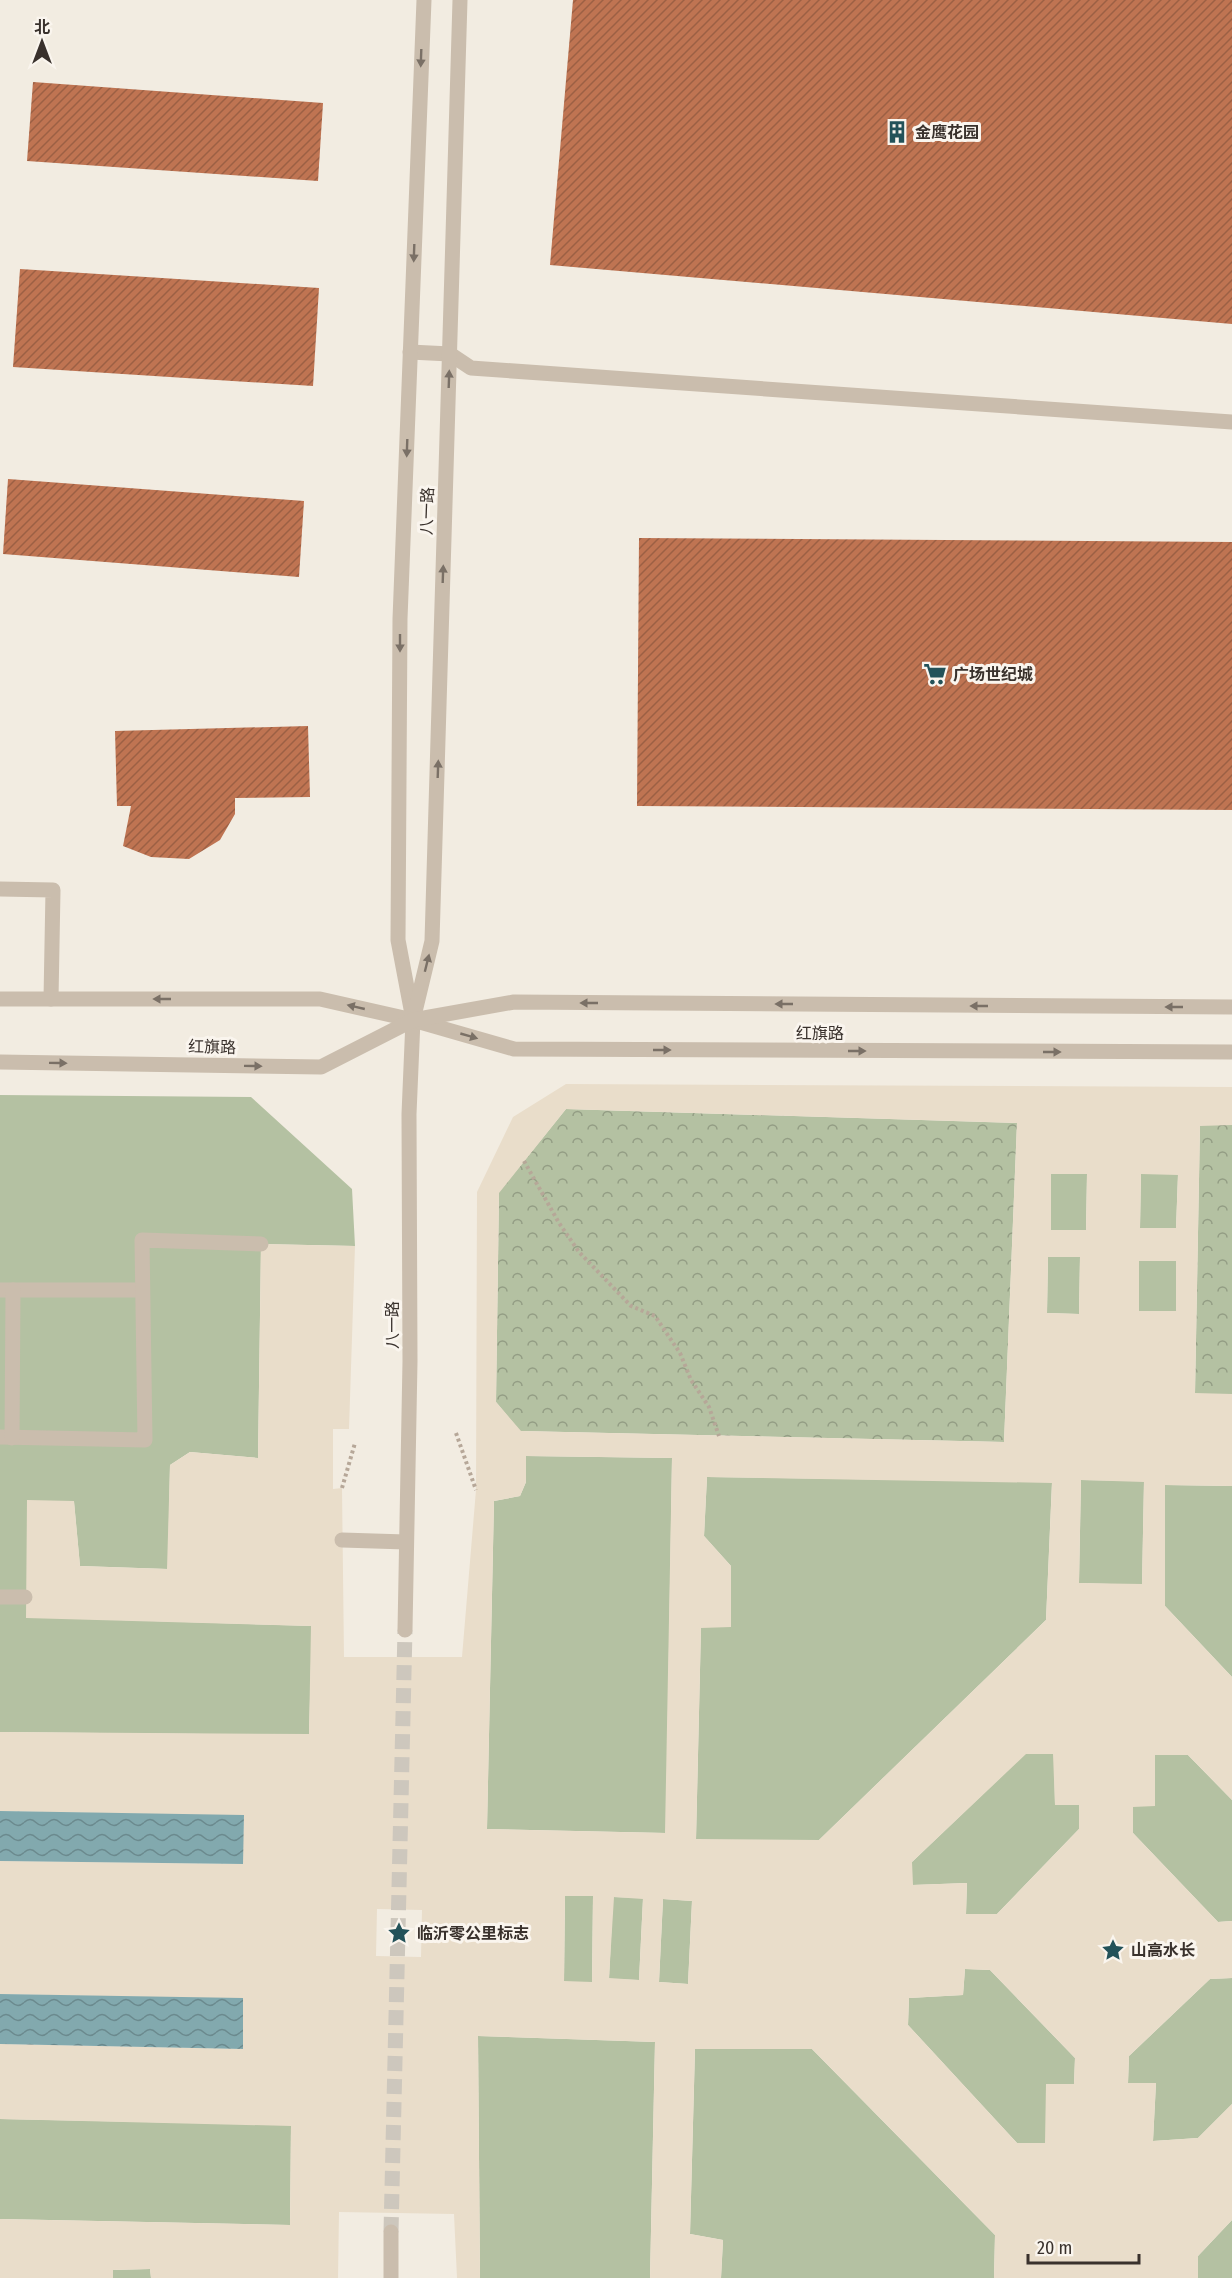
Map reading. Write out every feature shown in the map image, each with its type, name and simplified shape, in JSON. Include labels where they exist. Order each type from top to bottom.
[{"type":"street","name":"八一路","points":[[413,1020],[398,940],[400,619],[423,0]]},
{"type":"street","name":"八一路","points":[[405,1630],[410,1361],[409,1114],[413,1020],[432,941],[460,0]]},
{"type":"street","points":[[410,352],[450,354],[471,368],[1232,422]]},
{"type":"street","points":[[0,890],[52,890],[51,999]]},
{"type":"street","name":"红旗路","points":[[0,999],[320,999],[413,1020],[514,1049],[1232,1052]]},
{"type":"street","name":"红旗路","points":[[0,1062],[321,1067],[413,1020],[514,1002],[1232,1007]]},
{"type":"street","points":[[142,1290],[7,1290],[6,1438],[145,1440],[142,1240],[261,1244]]},
{"type":"street","points":[[342,1540],[406,1542]]},
{"type":"street","points":[[0,1597],[25,1597]]},
{"type":"street","points":[[391,2232],[391,2278]]},
{"type":"path","points":[[524,1161],[559,1223],[579,1252],[631,1306],[655,1316],[680,1353],[691,1380],[708,1407],[719,1436]]},
{"type":"path","points":[[456,1433],[476,1490]]},
{"type":"path","points":[[342,1488],[355,1443]]},
{"type":"green space","points":[[0,1095],[251,1097],[352,1189],[355,1246],[261,1244],[258,1458],[190,1452],[170,1465],[168,1569],[80,1566],[74,1502],[26,1617],[312,1626],[309,1735],[0,1732]]},
{"type":"green space","points":[[566,1109],[1017,1123],[1004,1442],[520,1431],[496,1402],[499,1192]]},
{"type":"green space","points":[[1200,1125],[1232,1125],[1232,1394],[1195,1394]]},
{"type":"green space","points":[[1051,1174],[1087,1174],[1086,1230],[1051,1230]]},
{"type":"green space","points":[[1141,1174],[1178,1174],[1176,1229],[1140,1228]]},
{"type":"green space","points":[[1048,1257],[1080,1257],[1079,1314],[1047,1313]]},
{"type":"green space","points":[[1139,1261],[1176,1261],[1176,1311],[1139,1311]]},
{"type":"green space","points":[[526,1456],[672,1458],[666,1833],[487,1829],[494,1501],[520,1496],[526,1482]]},
{"type":"green space","points":[[707,1477],[1052,1482],[1046,1620],[819,1840],[696,1840],[701,1627],[731,1627],[731,1566],[704,1536]]},
{"type":"green space","points":[[1081,1480],[1144,1481],[1142,1585],[1079,1583]]},
{"type":"green space","points":[[1165,1485],[1232,1486],[1232,1677],[1165,1606]]},
{"type":"green space","points":[[1026,1753],[1054,1753],[1055,1805],[1079,1805],[1079,1829],[997,1914],[966,1914],[967,1883],[912,1885],[912,1862]]},
{"type":"green space","points":[[1155,1755],[1188,1755],[1232,1800],[1232,1921],[1218,1922],[1133,1833],[1133,1806],[1155,1806]]},
{"type":"green space","points":[[565,1896],[593,1896],[592,1982],[564,1982]]},
{"type":"green space","points":[[613,1897],[643,1898],[639,1980],[609,1979]]},
{"type":"green space","points":[[663,1899],[692,1901],[688,1984],[659,1982]]},
{"type":"green space","points":[[965,1969],[990,1970],[1075,2058],[1074,2084],[1046,2084],[1046,2143],[1017,2143],[908,2025],[909,1998],[963,1995]]},
{"type":"green space","points":[[1232,1978],[1232,2104],[1198,2138],[1153,2141],[1156,2083],[1128,2083],[1129,2056],[1210,1979]]},
{"type":"green space","points":[[478,2036],[655,2042],[650,2278],[480,2278]]},
{"type":"green space","points":[[695,2049],[812,2049],[995,2235],[994,2278],[721,2278],[723,2240],[690,2234]]},
{"type":"green space","points":[[0,2119],[291,2125],[290,2225],[0,2219]]},
{"type":"green space","points":[[1232,2220],[1232,2278],[1198,2278],[1198,2256]]},
{"type":"green space","points":[[150,2269],[151,2278],[113,2278],[113,2270]]},
{"type":"shaded area","points":[[566,1084],[1232,1087],[1232,1125],[1200,1126],[1195,1393],[1232,1394],[1232,1486],[1165,1485],[1165,1606],[1232,1677],[1232,1800],[1188,1755],[1155,1755],[1155,1806],[1133,1807],[1133,1833],[1218,1922],[1232,1921],[1232,1978],[1210,1979],[1129,2056],[1128,2083],[1156,2083],[1153,2141],[1198,2138],[1232,2104],[1232,2220],[1198,2256],[1198,2278],[994,2278],[995,2235],[812,2049],[695,2049],[690,2234],[723,2240],[721,2278],[650,2278],[655,2042],[478,2036],[480,2278],[457,2278],[454,2214],[339,2212],[338,2278],[151,2278],[150,2269],[113,2270],[113,2278],[0,2278],[0,2219],[290,2225],[291,2126],[0,2119],[0,2044],[242,2049],[243,1999],[0,1994],[0,1861],[242,1864],[244,1816],[0,1811],[0,1732],[309,1734],[311,1626],[26,1618],[27,1500],[74,1501],[80,1566],[167,1569],[170,1465],[190,1452],[258,1458],[261,1244],[355,1246],[349,1429],[333,1429],[333,1489],[342,1488],[344,1657],[462,1657],[476,1490],[477,1192],[513,1117]],"holes":[[[566,1109],[1017,1123],[1004,1442],[521,1431],[496,1402],[499,1193]],[[1051,1174],[1087,1174],[1086,1230],[1051,1230]],[[1141,1174],[1178,1175],[1176,1228],[1140,1228]],[[1048,1257],[1080,1257],[1079,1314],[1047,1313]],[[1139,1261],[1176,1261],[1176,1311],[1139,1311]],[[526,1456],[672,1458],[665,1833],[487,1829],[494,1501],[520,1496],[526,1482]],[[707,1477],[1052,1483],[1046,1620],[819,1840],[696,1839],[701,1628],[731,1627],[731,1566],[704,1536]],[[1081,1480],[1144,1482],[1142,1584],[1079,1583]],[[1026,1754],[1053,1754],[1055,1805],[1079,1805],[1079,1829],[997,1914],[966,1914],[967,1883],[913,1885],[912,1862]],[[565,1896],[593,1896],[592,1982],[564,1981]],[[614,1897],[643,1899],[639,1980],[609,1978]],[[663,1899],[692,1901],[688,1984],[659,1982]],[[377,1909],[422,1910],[421,1957],[376,1956]],[[965,1969],[990,1970],[1075,2058],[1074,2084],[1046,2084],[1045,2143],[1017,2143],[908,2025],[909,1998],[963,1995]]]},
{"type":"water","points":[[0,1811],[244,1815],[243,1864],[0,1861]]},
{"type":"water","points":[[0,1994],[243,1998],[243,2049],[0,2044]]},
{"type":"building","name":"金鹰花园","points":[[573,0],[1232,0],[1232,324],[550,265]]},
{"type":"building","points":[[33,82],[323,103],[318,181],[27,161]]},
{"type":"building","points":[[20,269],[319,288],[313,386],[13,367]]},
{"type":"building","points":[[8,479],[304,501],[299,577],[3,554]]},
{"type":"building","name":"广场世纪城","points":[[639,538],[1232,542],[1232,810],[637,806]]},
{"type":"building","points":[[308,726],[310,797],[235,798],[235,814],[220,840],[189,859],[151,857],[123,846],[131,806],[117,806],[115,731]]},
{"type":"tunnel","points":[[391,2232],[405,1630]]},
{"type":"place","name":"金鹰花园","points":[[897,132]]},
{"type":"place","name":"广场世纪城","points":[[935,674]]},
{"type":"place","name":"临沂零公里标志","points":[[399,1933]]},
{"type":"place","name":"山高水长","points":[[1113,1950]]}]
